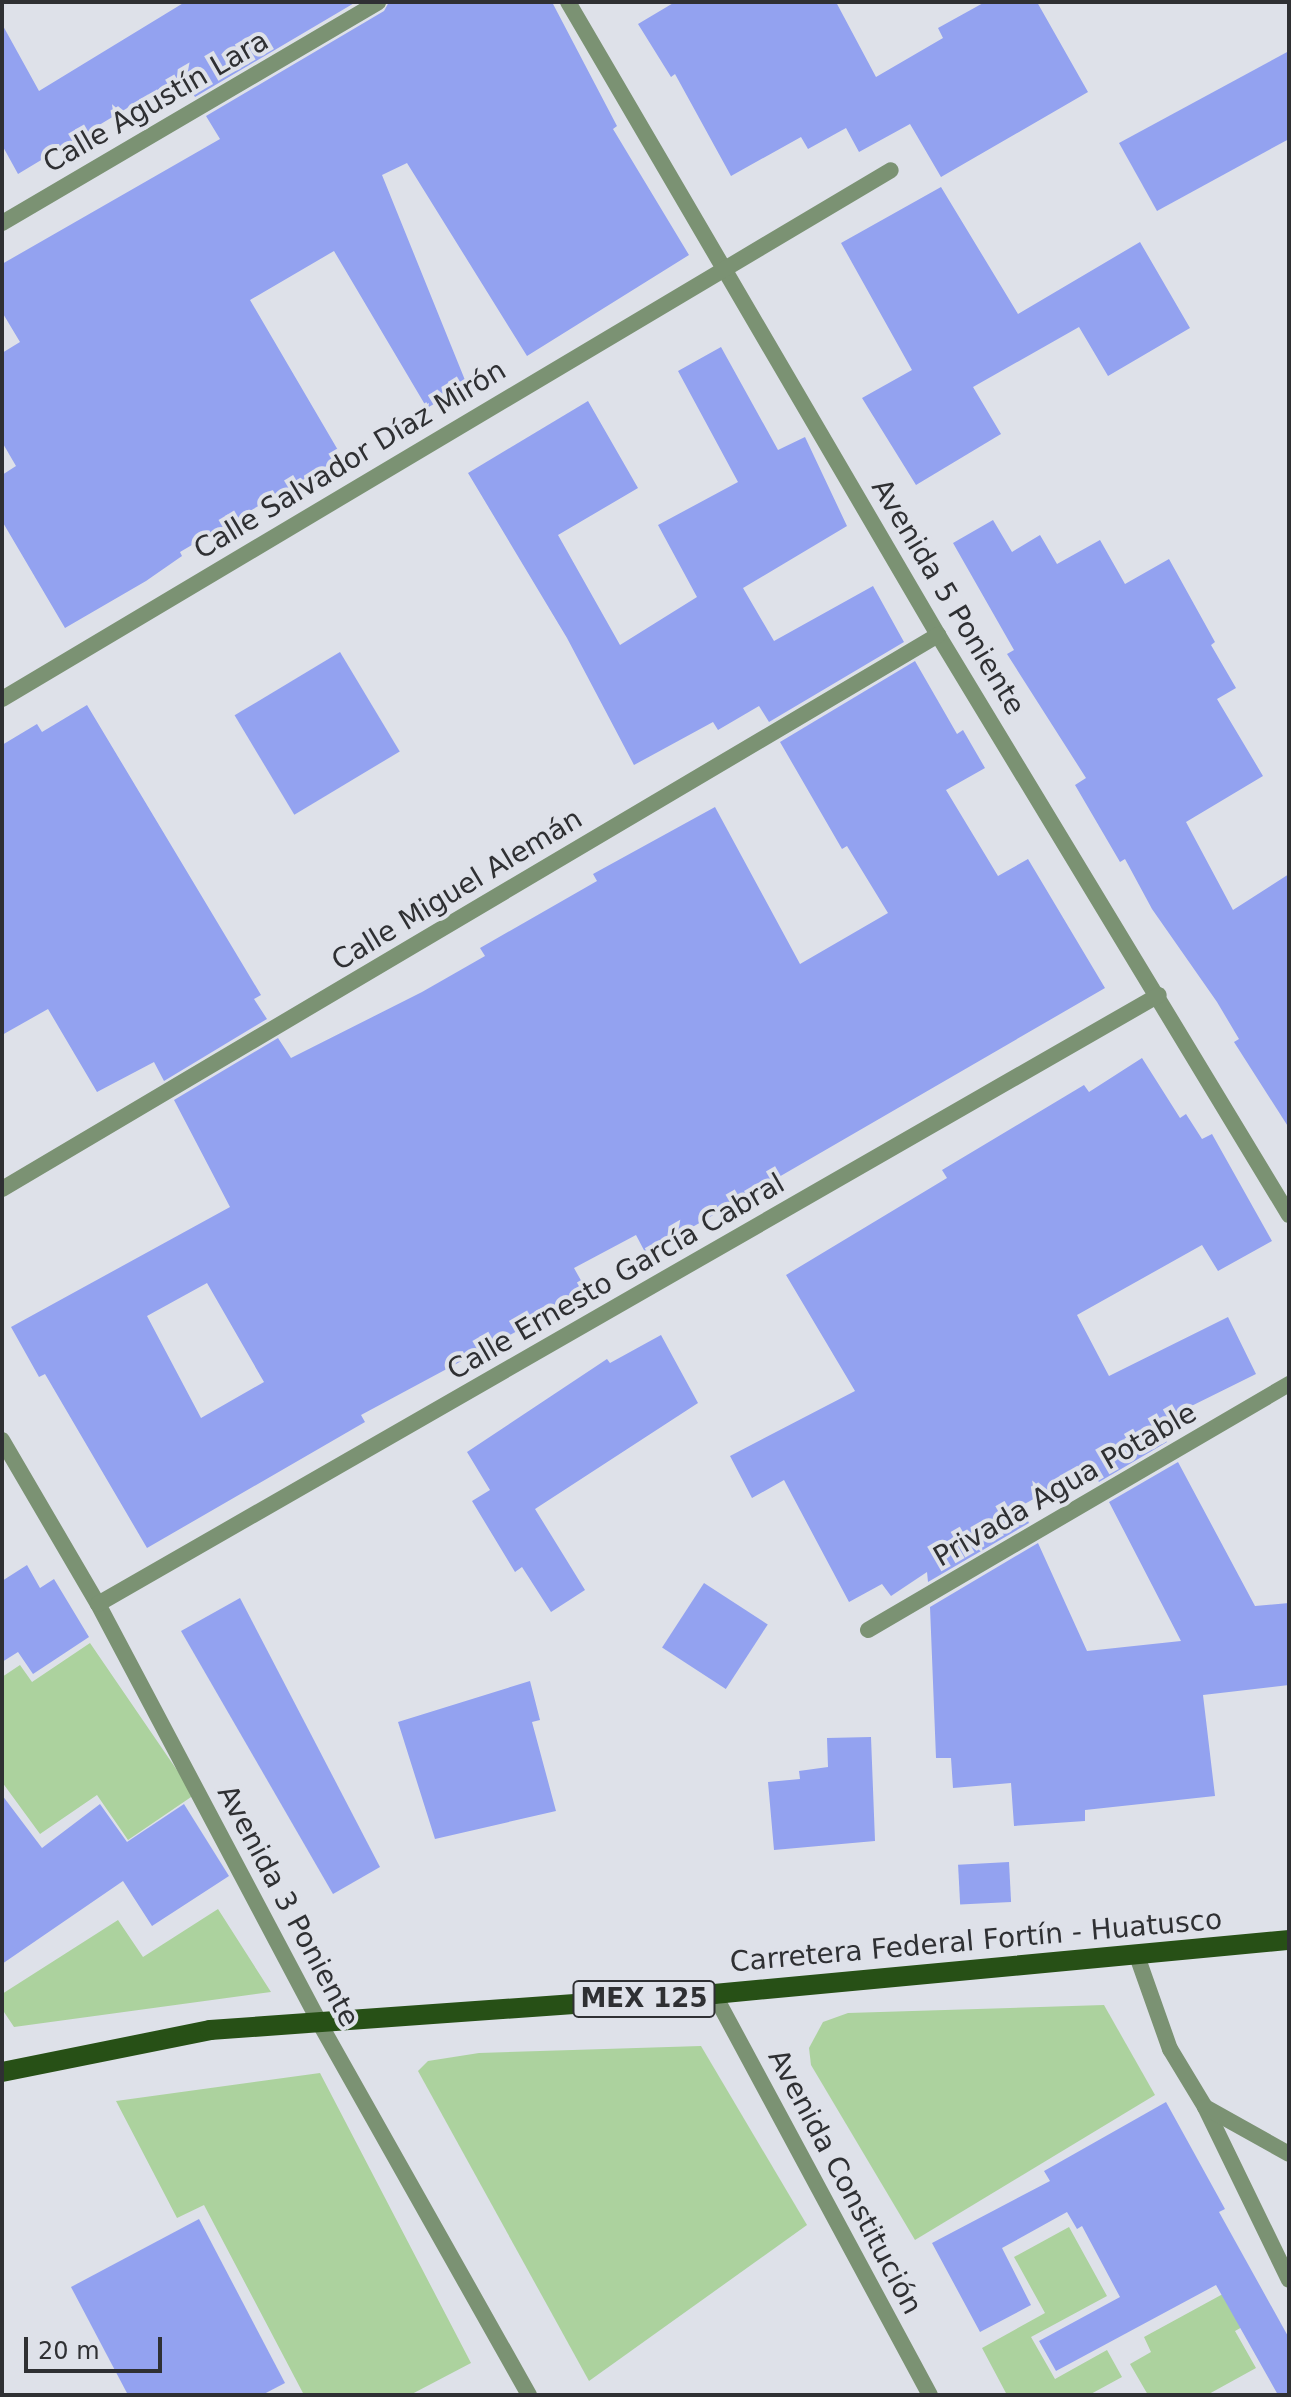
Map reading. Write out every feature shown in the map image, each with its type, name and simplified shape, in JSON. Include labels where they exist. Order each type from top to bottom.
[{"type":"main road","name":"Carretera Federal Fortín - Huatusco","points":[[2,2072],[210,2030],[714,1994],[1289,1940]]},
{"type":"street","name":"Calle Agustín Lara","points":[[2,223],[378,2]]},
{"type":"street","name":"Avenida 5 Poniente","points":[[568,2],[725,265],[938,635],[1159,995],[1289,1215]]},
{"type":"street","name":"Calle Salvador Díaz Mirón","points":[[2,699],[725,265],[891,170]]},
{"type":"street","name":"Calle Miguel Alemán","points":[[2,1189],[938,635]]},
{"type":"street","name":"Calle Ernesto García Cabral","points":[[98,1604],[1159,995]]},
{"type":"street","name":"Privada Agua Potable","points":[[868,1630],[1289,1384]]},
{"type":"street","name":"Avenida 3 Poniente","points":[[2,1440],[98,1604],[320,2024],[529,2395]]},
{"type":"street","points":[[1137,1956],[1170,2049],[1205,2107],[1289,2280]]},
{"type":"street","name":"Avenida Constitución","points":[[714,1994],[930,2395]]},
{"type":"street","points":[[1205,2107],[1289,2154]]},
{"type":"green space","points":[[90,1643],[194,1795],[128,1840],[97,1795],[40,1834],[2,1782],[2,1677],[20,1665],[32,1682]]},
{"type":"green space","points":[[218,1909],[271,1992],[14,2027],[2,2009],[2,1994],[118,1920],[143,1957]]},
{"type":"green space","points":[[1104,2005],[1155,2095],[915,2240],[811,2065],[809,2048],[823,2022],[848,2013]]},
{"type":"green space","points":[[701,2046],[807,2225],[589,2381],[418,2071],[428,2061],[479,2053]]},
{"type":"green space","points":[[320,2073],[471,2363],[410,2395],[304,2395],[204,2205],[177,2218],[116,2101]]},
{"type":"green space","points":[[1069,2227],[1107,2296],[1031,2337],[1055,2379],[1107,2350],[1122,2377],[1089,2395],[1007,2395],[982,2348],[1045,2313],[1014,2257]]},
{"type":"green space","points":[[1254,2277],[1251,2322],[1235,2331],[1256,2368],[1207,2395],[1148,2395],[1130,2364],[1151,2352],[1144,2337]]},
{"type":"building","points":[[185,2],[356,2],[195,97],[182,75],[18,174],[2,145],[2,24],[39,91]]},
{"type":"building","points":[[389,2],[552,2],[617,126],[613,129],[689,255],[527,356],[407,163],[382,175],[467,385],[427,408],[334,251],[250,300],[342,457],[180,552],[182,556],[146,581],[65,628],[2,521],[2,475],[16,466],[2,442],[2,353],[20,342],[2,312],[2,264],[220,139],[206,116],[384,11]]},
{"type":"building","points":[[675,2],[836,2],[876,77],[943,38],[938,28],[985,2],[1037,2],[1088,92],[941,177],[910,124],[859,152],[846,128],[808,149],[801,137],[731,176],[675,74],[671,77],[638,24]]},
{"type":"building","points":[[1289,51],[1289,139],[1157,211],[1119,143]]},
{"type":"building","points":[[941,187],[1018,314],[1140,242],[1190,328],[1108,376],[1079,327],[973,387],[1001,434],[916,485],[862,398],[912,370],[841,243]]},
{"type":"building","points":[[721,347],[778,450],[805,437],[847,526],[743,588],[774,641],[873,586],[904,642],[769,722],[759,706],[718,730],[713,722],[634,765],[567,638],[468,473],[588,401],[638,488],[558,535],[620,645],[697,597],[658,525],[738,482],[678,371]]},
{"type":"building","points":[[993,520],[1012,552],[1040,535],[1057,564],[1100,540],[1125,584],[1169,559],[1215,642],[1211,645],[1236,688],[1217,699],[1263,776],[1186,822],[1233,910],[1289,874],[1289,1128],[1234,1042],[1239,1039],[1217,1002],[1152,909],[1125,859],[1120,862],[1075,785],[1086,778],[1007,654],[1014,650],[953,543]]},
{"type":"building","points":[[340,652],[400,751],[294,815],[235,715]]},
{"type":"building","points":[[915,661],[957,734],[963,730],[985,768],[946,790],[998,876],[1028,859],[1105,988],[646,1254],[636,1235],[574,1268],[588,1293],[361,1415],[365,1422],[147,1548],[45,1374],[39,1377],[11,1327],[230,1207],[174,1100],[278,1038],[291,1058],[422,992],[485,956],[480,948],[597,881],[593,874],[715,807],[800,964],[888,913],[847,846],[842,849],[780,742]],"holes":[[[207,1283],[264,1382],[201,1418],[147,1316]]]},
{"type":"building","points":[[87,705],[261,995],[254,999],[267,1019],[164,1081],[154,1062],[97,1092],[48,1009],[2,1035],[2,745],[37,724],[42,732]]},
{"type":"building","points":[[1142,1058],[1180,1118],[1186,1114],[1202,1139],[1212,1134],[1272,1241],[1218,1271],[1202,1245],[1077,1315],[1109,1376],[1228,1317],[1256,1374],[1157,1423],[1167,1442],[1099,1482],[1089,1468],[1021,1506],[1029,1523],[928,1582],[927,1572],[891,1596],[882,1584],[849,1602],[784,1480],[752,1498],[730,1456],[855,1391],[786,1275],[947,1178],[942,1170],[1084,1085],[1089,1092]]},
{"type":"building","points":[[661,1335],[698,1403],[535,1509],[585,1590],[551,1612],[522,1567],[515,1572],[472,1501],[490,1490],[467,1452],[607,1359],[610,1363]]},
{"type":"building","points":[[1178,1462],[1255,1606],[1289,1603],[1289,1685],[1203,1695],[1215,1796],[1085,1810],[1085,1821],[1014,1826],[1011,1783],[953,1788],[951,1758],[936,1758],[930,1607],[1038,1543],[1087,1651],[1181,1641],[1109,1502]]},
{"type":"building","points":[[27,1565],[40,1588],[54,1579],[89,1637],[33,1674],[18,1652],[2,1662],[2,1581]]},
{"type":"building","points":[[704,1583],[768,1624],[726,1689],[662,1648]]},
{"type":"building","points":[[240,1598],[380,1867],[333,1894],[181,1631]]},
{"type":"building","points":[[530,1681],[540,1720],[532,1722],[556,1811],[435,1839],[398,1722]]},
{"type":"building","points":[[871,1737],[875,1841],[774,1850],[768,1782],[800,1779],[799,1771],[828,1767],[827,1738]]},
{"type":"building","points":[[2,1795],[42,1848],[100,1804],[127,1842],[184,1804],[229,1876],[152,1926],[123,1881],[2,1964]]},
{"type":"building","points":[[1009,1862],[1011,1902],[960,1905],[958,1865]]},
{"type":"building","points":[[1166,2102],[1225,2209],[1219,2212],[1289,2338],[1289,2395],[1278,2395],[1216,2285],[1056,2371],[1039,2341],[1120,2297],[1082,2226],[1077,2229],[1067,2212],[1002,2248],[1031,2305],[980,2332],[932,2243],[1050,2181],[1044,2171]]},
{"type":"building","points":[[199,2219],[285,2383],[262,2395],[128,2395],[71,2287]]}]
